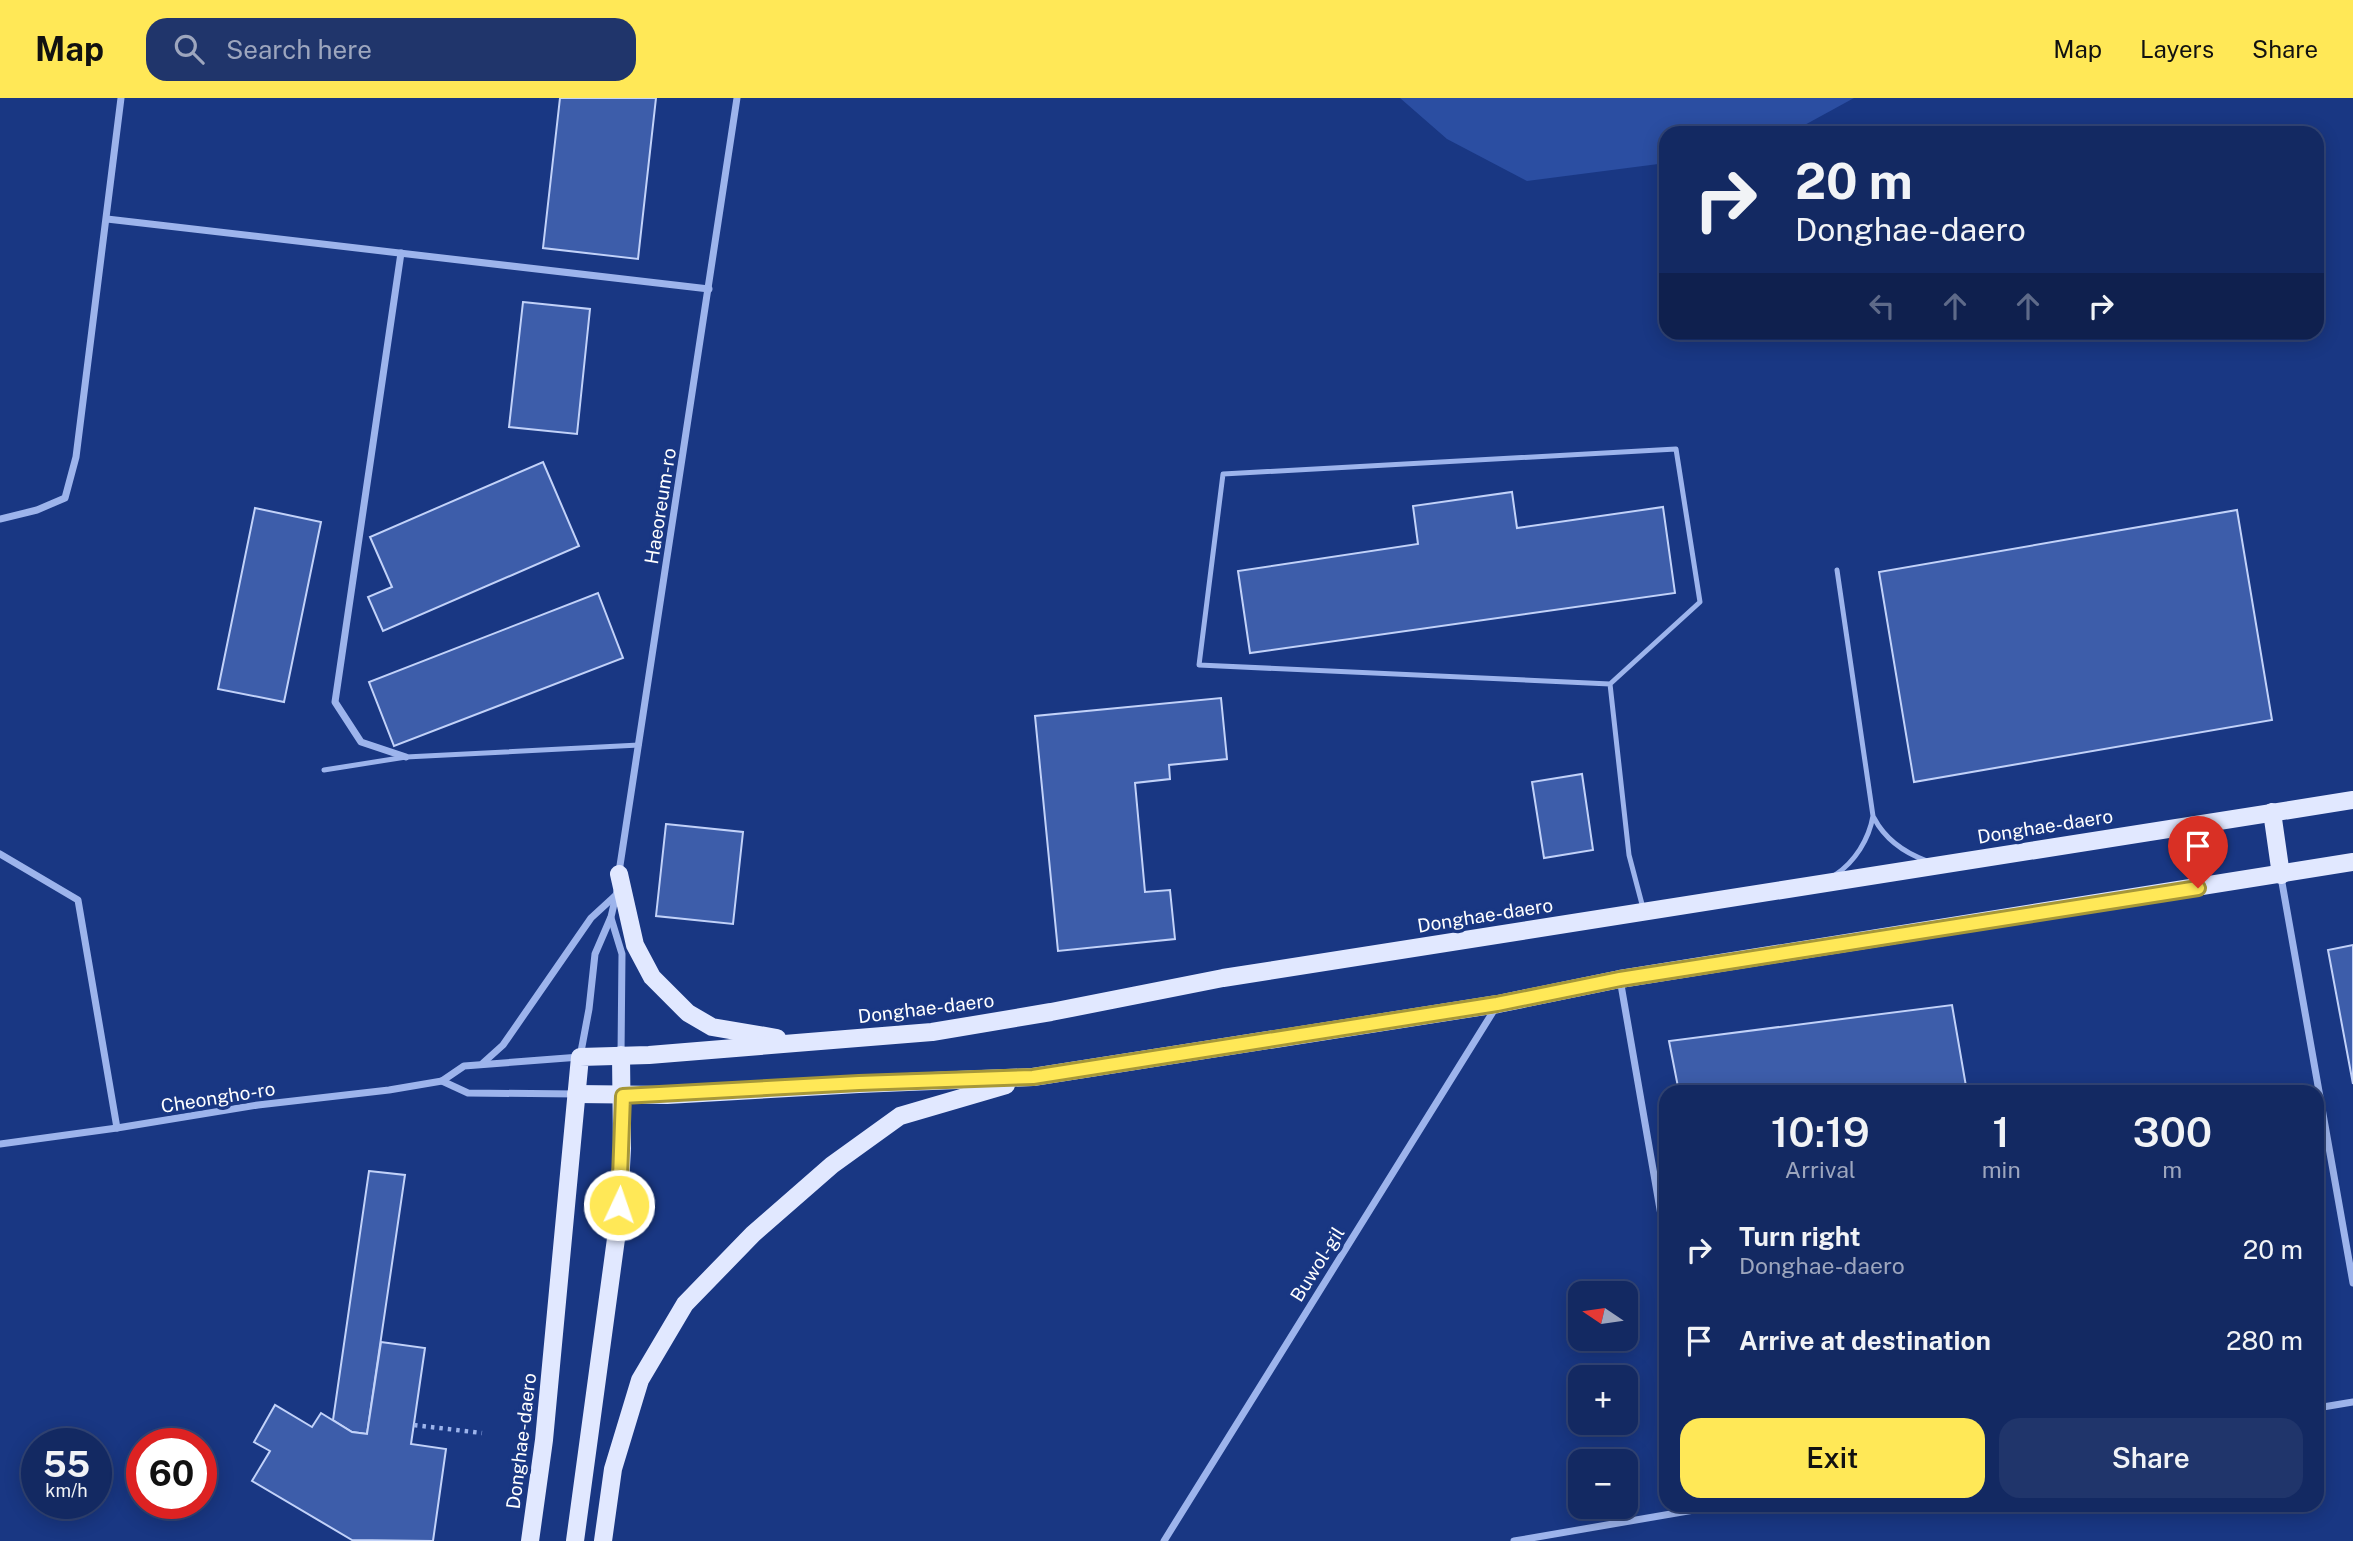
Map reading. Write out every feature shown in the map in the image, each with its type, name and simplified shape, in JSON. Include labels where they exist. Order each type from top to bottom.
[{"type":"main road","name":"Donghae-daero","points":[[530,1541],[544,1440],[580,1056],[932,1032],[1223,978],[2353,800]]},
{"type":"main road","points":[[2272,812],[2281,875]]},
{"type":"main road","points":[[576,1094],[623,1096],[1033,1077],[1497,1004],[1620,979],[2353,862]]},
{"type":"main road","points":[[619,874],[635,945],[652,977],[688,1013],[712,1027],[805,1042]]},
{"type":"main road","points":[[575,1541],[618,1224],[623,1096],[621,1055]]},
{"type":"main road","points":[[603,1541],[613,1469],[640,1380],[685,1304],[753,1234],[832,1165],[900,1116],[1033,1077]]},
{"type":"street","points":[[0,519],[37,510],[65,498],[76,457],[121,98]]},
{"type":"street","name":"Haeoreum-ro","points":[[580,1056],[596,954],[611,917],[616,894],[737,98]]},
{"type":"street","points":[[107,219],[709,289]]},
{"type":"street","points":[[401,253],[335,702],[360,743],[406,757]]},
{"type":"street","points":[[0,854],[79,900],[117,1128]]},
{"type":"street","points":[[2281,875],[2318,1085]]},
{"type":"street","points":[[481,1065],[503,1045],[591,918],[616,894]]},
{"type":"street","name":"Haeoreum-ro","points":[[611,917],[622,954],[621,1055]]},
{"type":"street","points":[[1620,979],[1659,1204]]},
{"type":"street","name":"Buwol-gil","points":[[1164,1541],[1497,1004]]},
{"type":"street","name":"Cheongho-ro","points":[[0,1144],[258,1105],[389,1090],[442,1081],[464,1066],[580,1056]]},
{"type":"street","points":[[442,1081],[468,1093],[576,1094]]},
{"type":"street","points":[[2324,1119],[2353,1283]]},
{"type":"street","points":[[2324,1407],[2353,1402]]},
{"type":"street","points":[[1514,1541],[1679,1512]]},
{"type":"lane","points":[[1676,449],[1700,602],[1610,684],[1199,665],[1223,474],[1676,449]]},
{"type":"lane","points":[[1837,570],[1873,816],[1885,835],[1900,848],[1937,865]]},
{"type":"lane","points":[[1610,684],[1629,855],[1643,912]]},
{"type":"lane","points":[[324,769],[406,757],[639,746]]},
{"type":"lane","points":[[1824,883],[1854,857],[1867,837],[1873,816]]},
{"type":"path","points":[[414,1425],[482,1433]]},
{"type":"shaded area","points":[[1400,98],[1854,98],[1803,126],[1659,126],[1659,164],[1527,181],[1447,139]]},
{"type":"building","points":[[560,98],[656,98],[638,259],[543,248]]},
{"type":"building","points":[[523,302],[590,309],[577,434],[509,427]]},
{"type":"building","points":[[543,462],[579,546],[383,631],[368,597],[392,587],[370,537]]},
{"type":"building","points":[[1512,492],[1517,528],[1663,507],[1675,593],[1250,653],[1238,571],[1418,544],[1413,506]]},
{"type":"building","points":[[255,508],[321,522],[284,702],[218,689]]},
{"type":"building","points":[[2237,510],[2272,720],[1914,782],[1879,572]]},
{"type":"building","points":[[598,593],[623,658],[394,746],[369,682]]},
{"type":"building","points":[[1221,698],[1227,759],[1169,765],[1170,779],[1135,783],[1145,892],[1170,890],[1175,939],[1058,951],[1035,716]]},
{"type":"building","points":[[1582,774],[1593,850],[1544,858],[1532,782]]},
{"type":"building","points":[[666,824],[743,832],[733,924],[656,916]]},
{"type":"building","points":[[2353,945],[2353,1084],[2328,950]]},
{"type":"building","points":[[1952,1005],[1966,1085],[1678,1085],[1669,1041]]},
{"type":"building","points":[[369,1171],[405,1175],[367,1434],[352,1432],[333,1420]]},
{"type":"building","points":[[381,1342],[425,1348],[411,1444],[446,1449],[433,1541],[352,1540],[252,1481],[270,1451],[254,1442],[275,1405],[312,1427],[321,1413],[352,1432],[367,1434]]},
{"type":"route","points":[[619,1205],[623,1096],[1033,1077],[1497,1004],[1620,979],[2198,888]]}]
